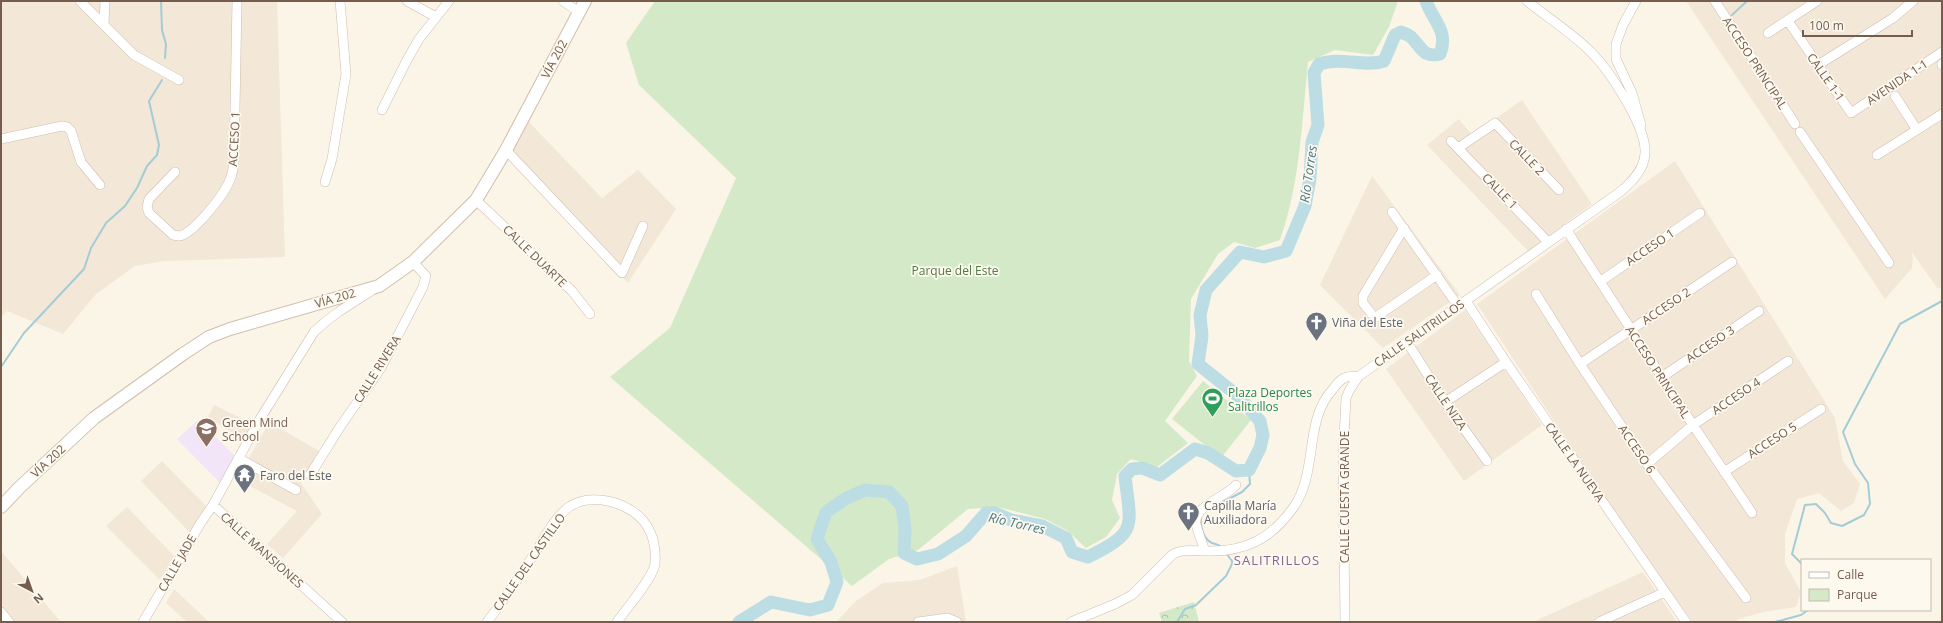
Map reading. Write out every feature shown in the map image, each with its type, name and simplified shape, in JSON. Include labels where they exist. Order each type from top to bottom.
[{"type":"main road","name":"VÍA 202","points":[[1,507],[20,487],[94,418],[136,386],[209,338],[230,329],[379,286],[413,262],[476,200],[506,150],[582,6]]},
{"type":"street","points":[[80,1],[134,55],[179,80]]},
{"type":"street","points":[[104,24],[105,1]]},
{"type":"street","name":"ACCESO 1","points":[[176,172],[149,199],[147,207],[148,213],[173,234],[179,236],[188,232],[223,194],[232,175],[235,124],[237,1]]},
{"type":"street","points":[[325,182],[332,159],[346,74],[340,1]]},
{"type":"street","points":[[407,1],[436,17]]},
{"type":"street","points":[[382,110],[407,60],[436,17],[449,1]]},
{"type":"street","points":[[563,1],[582,6]]},
{"type":"street","name":"CALLE SALITRILLOS","points":[[1070,622],[1115,604],[1132,595],[1172,555],[1180,550],[1229,550],[1247,546],[1265,537],[1293,508],[1302,493],[1311,462],[1315,425],[1320,409],[1327,396],[1345,378],[1359,376],[1620,192],[1637,176],[1646,154],[1644,138],[1626,100],[1600,62],[1590,51],[1527,1]]},
{"type":"street","points":[[1636,1],[1623,25],[1616,44],[1616,59],[1638,111],[1644,138]]},
{"type":"street","name":"ACCESO PRINCIPAL","points":[[1715,1],[1888,263]]},
{"type":"street","points":[[1768,34],[1817,1]]},
{"type":"street","points":[[1818,65],[1893,18],[1914,1]]},
{"type":"street","name":"CALLE 1-1","points":[[1788,21],[1851,113]]},
{"type":"street","name":"AVENIDA 1-1","points":[[1851,113],[1942,52]]},
{"type":"street","points":[[1895,96],[1917,130]]},
{"type":"street","points":[[1877,155],[1942,114]]},
{"type":"street","name":"CALLE 2","points":[[1458,148],[1495,123],[1559,190]]},
{"type":"street","points":[[1,138],[62,126],[67,127],[71,131],[84,167],[100,185]]},
{"type":"street","name":"CALLE 1","points":[[1451,141],[1548,242]]},
{"type":"street","points":[[506,150],[622,273],[643,226]]},
{"type":"street","name":"CALLE DUARTE","points":[[476,200],[572,291],[590,314]]},
{"type":"street","name":"CALLE LA NUEVA","points":[[1392,212],[1437,276],[1462,303],[1506,362],[1686,622]]},
{"type":"street","name":"ACCESO 1","points":[[1600,281],[1700,213]]},
{"type":"street","points":[[1404,228],[1363,296],[1363,303],[1376,318],[1437,276]]},
{"type":"street","name":"ACCESO PRINCIPAL","points":[[1566,229],[1752,513]]},
{"type":"street","name":"CALLE RIVERA","points":[[310,475],[380,368],[423,287],[426,276],[413,262]]},
{"type":"street","name":"ACCESO 2","points":[[1580,364],[1732,262]]},
{"type":"street","name":"CALLE MANSIONES","points":[[342,622],[213,505],[238,458],[314,332],[345,306],[379,286]]},
{"type":"street","name":"ACCESO 6","points":[[1536,294],[1580,364],[1647,464],[1746,598]]},
{"type":"street","name":"ACCESO 3","points":[[1662,377],[1759,311]]},
{"type":"street","name":"CALLE NIZA","points":[[1407,342],[1445,402],[1487,461]]},
{"type":"street","name":"ACCESO 4","points":[[1647,464],[1693,425],[1788,361]]},
{"type":"street","points":[[1445,402],[1506,362]]},
{"type":"street","name":"CALLE CUESTA GRANDE","points":[[1345,622],[1343,457],[1346,398],[1359,376]]},
{"type":"street","name":"ACCESO 5","points":[[1724,472],[1821,409]]},
{"type":"street","points":[[238,458],[296,490]]},
{"type":"street","points":[[1210,551],[1196,523],[1196,515],[1200,510],[1231,491],[1236,485]]},
{"type":"street","name":"CALLE DEL CASTILLO","points":[[487,622],[499,607],[559,516],[578,501],[587,499],[611,501],[636,514],[647,525],[653,538],[656,553],[654,566],[617,622]]},
{"type":"street","name":"CALLE JADE","points":[[142,622],[200,524],[213,505]]},
{"type":"street","points":[[1599,622],[1664,592]]},
{"type":"street","points":[[1,612],[9,622]]},
{"type":"street","points":[[918,622],[948,618],[956,622]]},
{"type":"shaded area","points":[[1,1],[277,1],[285,257],[164,261],[135,266],[96,294],[63,334],[7,311],[1,317]]},
{"type":"shaded area","points":[[1686,1],[1942,1],[1942,287],[1938,289],[1911,251],[1913,258],[1912,268],[1885,299]]},
{"type":"shaded area","points":[[1522,100],[1592,204],[1528,251],[1427,145],[1459,119],[1472,135]]},
{"type":"shaded area","points":[[527,120],[602,198],[638,170],[676,209],[628,283],[507,157]]},
{"type":"shaded area","points":[[1675,161],[1835,418],[1843,461],[1860,484],[1854,503],[1841,511],[1819,493],[1797,499],[1785,534],[1785,563],[1801,592],[1796,607],[1764,612],[1738,619],[1735,622],[1693,622],[1642,554],[1477,304]]},
{"type":"shaded area","points":[[1372,176],[1460,295],[1383,348],[1320,285]]},
{"type":"shaded area","points":[[1465,310],[1542,425],[1464,481],[1386,369]]},
{"type":"shaded area","points":[[214,405],[255,425],[245,441],[208,417]]},
{"type":"shaded area","name":"Green Mind School","points":[[198,420],[238,459],[223,486],[177,439]]},
{"type":"shaded area","points":[[269,422],[319,451],[301,483],[322,514],[283,558],[267,544],[297,511],[237,479]]},
{"type":"shaded area","points":[[162,461],[208,508],[192,535],[141,481]]},
{"type":"shaded area","points":[[127,507],[174,556],[160,580],[106,526]]},
{"type":"shaded area","points":[[1,551],[61,622],[1,622]]},
{"type":"shaded area","points":[[957,566],[966,622],[836,622],[856,601],[883,583],[920,580]]},
{"type":"shaded area","points":[[1643,572],[1677,622],[1533,622]]},
{"type":"shaded area","points":[[174,589],[209,622],[187,622],[166,603]]},
{"type":"green space","name":"Parque del Este","points":[[655,1],[1398,1],[1389,27],[1373,55],[1335,50],[1308,62],[1296,175],[1287,219],[1280,240],[1255,248],[1234,242],[1218,254],[1191,299],[1189,361],[1197,376],[1165,421],[1188,443],[1157,467],[1131,459],[1117,474],[1112,500],[1120,518],[1106,537],[1086,548],[1068,531],[1045,519],[998,507],[968,509],[918,550],[889,559],[852,586],[610,377],[670,328],[736,178],[639,85],[626,43]]},
{"type":"green space","name":"Plaza Deportes Salitrillos","points":[[1203,381],[1251,420],[1221,458],[1172,419]]},
{"type":"green space","points":[[1194,602],[1199,622],[1162,622],[1159,613]]},
{"type":"waterway","points":[[161,1],[162,30],[166,44],[165,58]]},
{"type":"waterway","name":"Río Torres","points":[[739,622],[771,602],[810,610],[828,605],[837,582],[831,562],[817,539],[826,512],[845,499],[865,490],[889,492],[902,506],[905,529],[904,553],[917,559],[938,554],[966,536],[986,513],[995,513],[1011,520],[1042,526],[1066,538],[1072,552],[1088,557],[1116,541],[1128,527],[1129,507],[1125,476],[1132,469],[1142,468],[1160,475],[1195,449],[1208,453],[1236,471],[1249,470],[1260,448],[1263,435],[1260,421],[1238,396],[1198,364],[1202,336],[1200,315],[1206,290],[1240,252],[1264,257],[1286,251],[1305,206],[1310,179],[1312,142],[1318,125],[1314,73],[1319,64],[1336,61],[1369,63],[1384,61],[1395,35],[1401,32],[1409,35],[1426,53],[1430,55],[1440,54],[1443,39],[1439,26],[1426,1]]},
{"type":"waterway","points":[[1732,15],[1747,1]]},
{"type":"waterway","points":[[1,367],[24,333],[84,269],[91,248],[106,223],[125,206],[137,188],[147,166],[157,155],[159,145],[149,101],[162,80]]},
{"type":"waterway","points":[[1801,563],[1792,554],[1805,505],[1816,504],[1825,513],[1831,523],[1842,526],[1864,515],[1870,504],[1868,483],[1855,464],[1843,432],[1900,324],[1942,301]]},
{"type":"waterway","points":[[1208,510],[1242,492],[1250,484],[1249,470]]},
{"type":"waterway","points":[[1201,517],[1201,524],[1206,539],[1221,547]]},
{"type":"waterway","points":[[1177,622],[1185,609],[1196,605],[1226,576],[1232,564],[1232,561],[1226,553]]},
{"type":"waterway","points":[[1775,622],[1801,615],[1807,611]]},
{"type":"place","name":"Viña del Este","points":[[1316,342]]},
{"type":"place","name":"Plaza Deportes Salitrillos","points":[[1212,418]]},
{"type":"place","name":"Green Mind School","points":[[207,448]]},
{"type":"place","name":"Faro del Este","points":[[244,494]]},
{"type":"place","name":"Capilla María Auxiliadora","points":[[1189,532]]},
{"type":"district","name":"SALITRILLOS","points":[[1277,560]]}]
